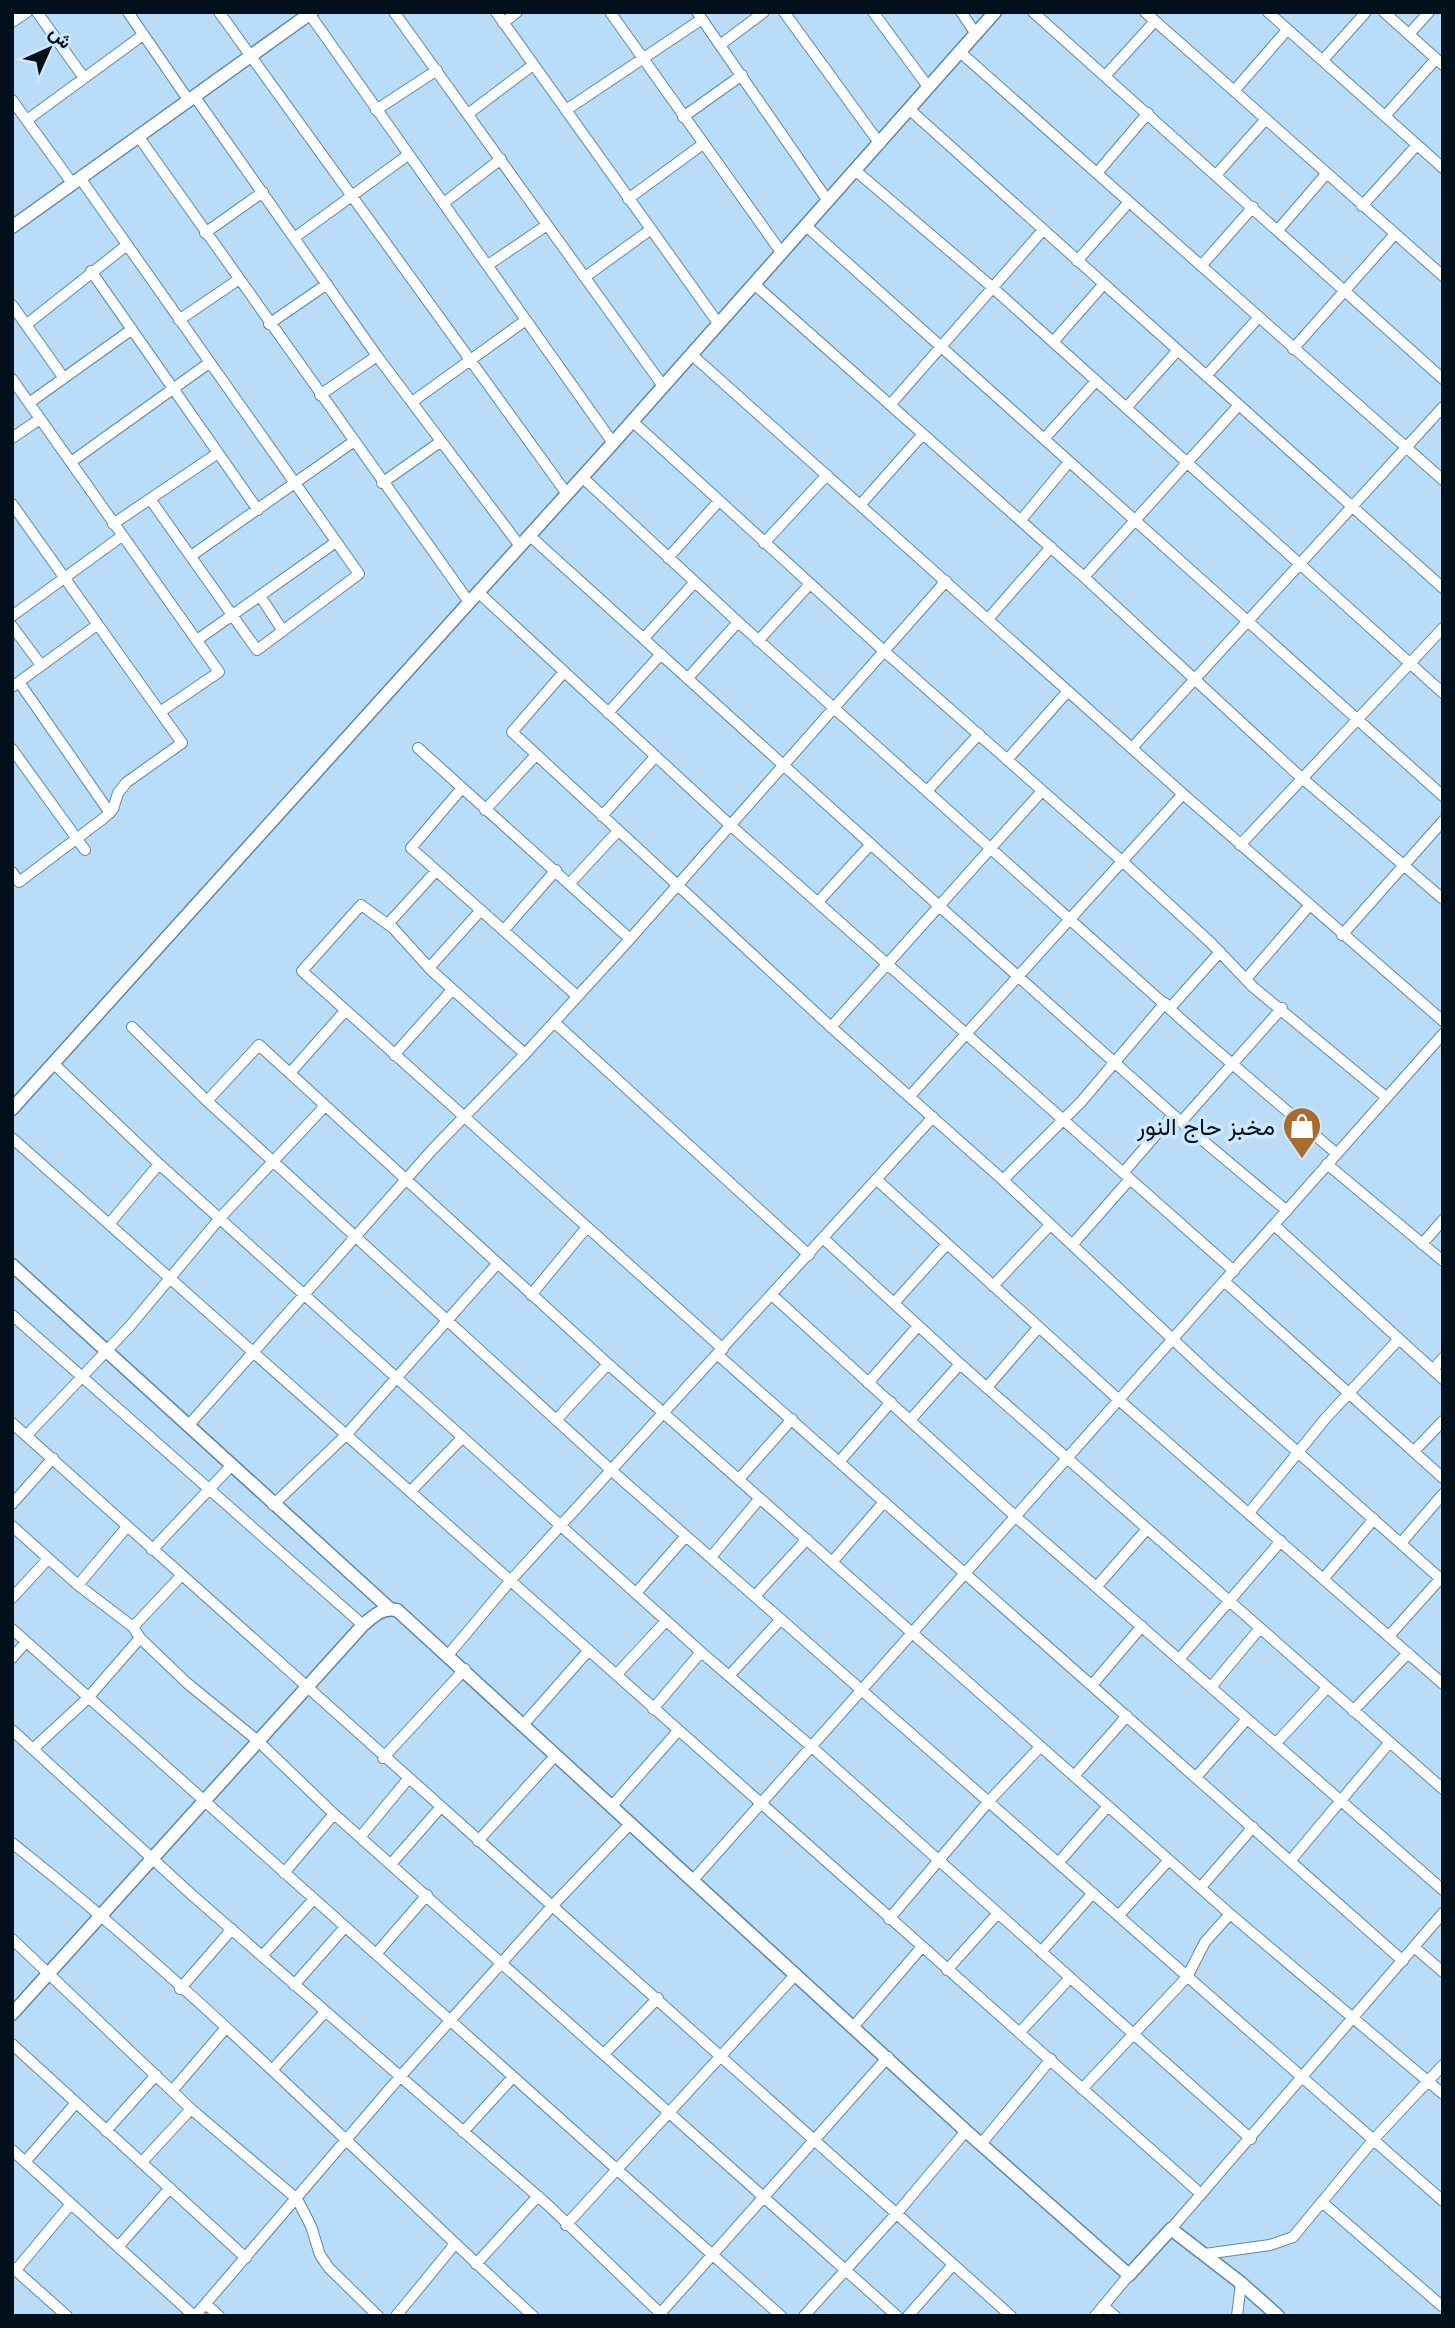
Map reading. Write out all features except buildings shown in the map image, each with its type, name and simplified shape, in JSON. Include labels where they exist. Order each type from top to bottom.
[{"type":"street","points":[[12,22],[27,12]]},
{"type":"street","points":[[37,12],[84,78]]},
{"type":"street","points":[[128,12],[263,192],[377,356],[520,547]]},
{"type":"street","points":[[219,12],[354,195],[470,362],[567,494]]},
{"type":"street","points":[[394,12],[663,386]]},
{"type":"street","points":[[496,12],[718,323]]},
{"type":"street","points":[[503,23],[517,12]]},
{"type":"street","points":[[610,12],[781,253]]},
{"type":"street","points":[[720,45],[764,12]]},
{"type":"street","points":[[784,12],[880,144]]},
{"type":"street","points":[[873,12],[929,88]]},
{"type":"street","points":[[961,12],[976,34]]},
{"type":"street","points":[[12,1109],[530,536],[995,12]]},
{"type":"street","points":[[1033,12],[1443,379]]},
{"type":"street","points":[[1145,12],[1443,276]]},
{"type":"street","points":[[1268,12],[1443,168]]},
{"type":"street","points":[[1323,60],[1366,12]]},
{"type":"street","points":[[1384,12],[1439,62],[1385,116]]},
{"type":"street","points":[[1409,34],[1429,12]]},
{"type":"street","points":[[13,223],[310,13],[613,443]]},
{"type":"street","points":[[566,110],[699,15],[828,201]]},
{"type":"street","points":[[1106,75],[1155,21]]},
{"type":"street","points":[[1234,91],[1287,30]]},
{"type":"street","points":[[27,120],[143,35]]},
{"type":"street","points":[[960,52],[1443,480]]},
{"type":"street","points":[[468,114],[533,65]]},
{"type":"street","points":[[376,110],[437,70]]},
{"type":"street","points":[[683,117],[741,75]]},
{"type":"street","points":[[12,100],[127,245],[359,574],[257,650],[150,499]]},
{"type":"street","points":[[909,110],[1443,588]]},
{"type":"street","points":[[1097,173],[1148,113]]},
{"type":"street","points":[[1217,174],[1266,119]]},
{"type":"street","points":[[138,136],[382,484],[473,597],[564,672],[729,824],[1234,1271]]},
{"type":"street","points":[[628,199],[704,144]]},
{"type":"street","points":[[1362,205],[1417,145]]},
{"type":"street","points":[[294,238],[408,155]]},
{"type":"street","points":[[445,202],[501,159]]},
{"type":"street","points":[[856,171],[992,287],[1443,693]]},
{"type":"street","points":[[1278,230],[1327,173]]},
{"type":"street","points":[[205,233],[263,192]]},
{"type":"street","points":[[1077,261],[1129,202]]},
{"type":"street","points":[[1201,266],[1253,207]]},
{"type":"street","points":[[488,265],[547,225]]},
{"type":"street","points":[[805,225],[1443,796]]},
{"type":"street","points":[[585,277],[650,230]]},
{"type":"street","points":[[890,405],[1043,230]]},
{"type":"street","points":[[1293,349],[1395,234]]},
{"type":"street","points":[[27,324],[127,245]]},
{"type":"street","points":[[92,271],[258,510]]},
{"type":"street","points":[[179,320],[238,280]]},
{"type":"street","points":[[269,324],[327,284]]},
{"type":"street","points":[[754,284],[1051,547],[1303,779],[1443,899]]},
{"type":"street","points":[[1053,342],[1103,285]]},
{"type":"street","points":[[12,305],[63,377]]},
{"type":"street","points":[[1206,376],[1258,318]]},
{"type":"street","points":[[412,402],[526,320]]},
{"type":"street","points":[[29,403],[131,330]]},
{"type":"street","points":[[1126,408],[1177,351]]},
{"type":"street","points":[[691,354],[1240,845],[1443,1021]]},
{"type":"street","points":[[320,396],[377,356]]},
{"type":"street","points":[[71,462],[209,363]]},
{"type":"street","points":[[12,379],[219,672],[160,712]]},
{"type":"street","points":[[1044,439],[1096,381]]},
{"type":"street","points":[[1084,577],[1239,405]]},
{"type":"street","points":[[1132,748],[1443,407]]},
{"type":"street","points":[[12,438],[40,419]]},
{"type":"street","points":[[632,421],[884,651],[1122,861],[1246,979],[1386,1097]]},
{"type":"street","points":[[861,505],[923,434]]},
{"type":"street","points":[[191,556],[353,442]]},
{"type":"street","points":[[382,484],[440,442]]},
{"type":"street","points":[[113,524],[218,453]]},
{"type":"street","points":[[1021,520],[1069,462]]},
{"type":"street","points":[[764,542],[827,475]]},
{"type":"street","points":[[582,477],[758,641],[1337,1154]]},
{"type":"street","points":[[668,558],[719,501]]},
{"type":"street","points":[[12,872],[19,881],[77,839],[110,813],[127,782],[182,743],[13,508]]},
{"type":"street","points":[[12,616],[122,536]]},
{"type":"street","points":[[530,536],[1177,1119],[1287,1211]]},
{"type":"street","points":[[197,640],[336,542]]},
{"type":"street","points":[[988,619],[1051,547]]},
{"type":"street","points":[[188,1426],[407,1178],[630,939],[946,581]]},
{"type":"street","points":[[644,638],[694,583]]},
{"type":"street","points":[[758,641],[810,584]]},
{"type":"street","points":[[261,596],[283,631]]},
{"type":"street","points":[[688,678],[738,622]]},
{"type":"street","points":[[97,625],[16,684],[110,813]]},
{"type":"street","points":[[12,626],[41,665]]},
{"type":"street","points":[[1240,845],[1443,628]]},
{"type":"street","points":[[608,713],[661,654]]},
{"type":"street","points":[[564,672],[512,732],[831,1027],[1003,1180],[1298,1454],[1442,1580],[1389,1636]]},
{"type":"street","points":[[1007,760],[1068,691]]},
{"type":"street","points":[[927,791],[979,734]]},
{"type":"street","points":[[418,748],[630,939]]},
{"type":"street","points":[[12,749],[85,850]]},
{"type":"street","points":[[485,810],[536,755]]},
{"type":"street","points":[[602,816],[655,757]]},
{"type":"street","points":[[462,788],[411,848],[577,996]]},
{"type":"street","points":[[831,1027],[1042,791]]},
{"type":"street","points":[[910,1096],[1183,794]]},
{"type":"street","points":[[1342,935],[1443,821]]},
{"type":"street","points":[[570,883],[618,831]]},
{"type":"street","points":[[818,902],[871,844]]},
{"type":"street","points":[[504,930],[556,870]]},
{"type":"street","points":[[388,924],[436,871]]},
{"type":"street","points":[[525,1054],[452,990],[388,924],[361,905],[302,971],[587,1227],[839,1462],[1403,1961]]},
{"type":"street","points":[[1246,979],[1309,906]]},
{"type":"street","points":[[429,968],[481,910]]},
{"type":"street","points":[[1003,1180],[1064,1119],[1114,1061],[1220,952]]},
{"type":"street","points":[[394,1055],[452,990]]},
{"type":"street","points":[[1072,1245],[1177,1119],[1233,1064],[1282,1008]]},
{"type":"street","points":[[290,1073],[345,1011]]},
{"type":"street","points":[[554,1022],[809,1255]]},
{"type":"street","points":[[131,1027],[207,1101],[612,1471],[864,1689],[1443,2201]]},
{"type":"street","points":[[694,1879],[813,1748],[1443,1034]]},
{"type":"street","points":[[207,1101],[259,1045],[407,1178],[531,1295],[1040,1747],[1230,1914],[1443,2094]]},
{"type":"street","points":[[54,1064],[159,1164],[304,1292],[462,1438],[1251,2139]]},
{"type":"street","points":[[26,1435],[135,1320],[168,1277],[220,1218],[325,1106]]},
{"type":"street","points":[[449,1654],[511,1580],[933,1117]]},
{"type":"street","points":[[12,1138],[254,1350],[921,1948],[1051,2059],[1201,2194]]},
{"type":"street","points":[[110,1223],[159,1164]]},
{"type":"street","points":[[1327,1164],[1443,1261]]},
{"type":"street","points":[[877,1180],[1119,1400],[1441,1680]]},
{"type":"street","points":[[1422,1244],[1443,1220]]},
{"type":"street","points":[[993,1286],[1050,1225]]},
{"type":"street","points":[[1274,1225],[1443,1378]]},
{"type":"street","points":[[531,1295],[587,1227]]},
{"type":"street","points":[[824,1239],[960,1364],[1443,1789]]},
{"type":"street","points":[[894,1303],[947,1244]]},
{"type":"street","points":[[273,1505],[346,1435],[395,1376],[497,1264]]},
{"type":"street","points":[[12,1265],[273,1505],[389,1608],[413,1622],[449,1654],[555,1756],[694,1879],[966,2131],[1129,2275]]},
{"type":"street","points":[[1224,1281],[1443,1478]]},
{"type":"street","points":[[772,1295],[1016,1517],[1443,1890]]},
{"type":"street","points":[[12,1315],[363,1625]]},
{"type":"street","points":[[868,1383],[918,1326]]},
{"type":"street","points":[[988,1386],[1038,1328]]},
{"type":"street","points":[[1249,1513],[1350,1392],[1398,1340]]},
{"type":"street","points":[[1433,1370],[1443,1358]]},
{"type":"street","points":[[557,1419],[608,1364]]},
{"type":"street","points":[[911,1419],[960,1364]]},
{"type":"street","points":[[839,1462],[891,1402]]},
{"type":"street","points":[[739,1479],[792,1419]]},
{"type":"street","points":[[1414,1451],[1443,1421]]},
{"type":"street","points":[[12,1423],[383,1758],[554,1904],[897,2213],[952,2266],[1011,2316]]},
{"type":"street","points":[[411,1490],[462,1438]]},
{"type":"street","points":[[12,1504],[53,1458]]},
{"type":"street","points":[[152,1550],[231,1466]]},
{"type":"street","points":[[1401,1543],[1443,1494]]},
{"type":"street","points":[[711,1557],[760,1498]]},
{"type":"street","points":[[833,1561],[884,1502]]},
{"type":"street","points":[[1324,1578],[1374,1519]]},
{"type":"street","points":[[12,1526],[78,1585],[133,1627],[140,1639],[187,1683],[258,1741],[334,1814],[671,2111],[762,2197],[897,2316]]},
{"type":"street","points":[[78,1585],[127,1528]]},
{"type":"street","points":[[1097,1586],[1147,1528]]},
{"type":"street","points":[[636,1593],[686,1536]]},
{"type":"street","points":[[755,1596],[807,1539]]},
{"type":"street","points":[[1180,1658],[1281,1541]]},
{"type":"street","points":[[12,1598],[48,1559]]},
{"type":"street","points":[[133,1627],[181,1576]]},
{"type":"street","points":[[12,2014],[305,1686],[363,1625],[378,1612],[389,1608]]},
{"type":"street","points":[[729,1676],[781,1619]]},
{"type":"street","points":[[617,1674],[666,1620]]},
{"type":"street","points":[[1092,1685],[1142,1626]]},
{"type":"street","points":[[1212,1686],[1260,1628]]},
{"type":"street","points":[[12,1629],[87,1699],[781,2316]]},
{"type":"street","points":[[34,1748],[87,1699],[140,1639]]},
{"type":"street","points":[[12,1658],[26,1642]]},
{"type":"street","points":[[523,1725],[589,1650]]},
{"type":"street","points":[[653,1709],[701,1652]]},
{"type":"street","points":[[1353,1711],[1408,1653]]},
{"type":"street","points":[[383,1758],[465,1670]]},
{"type":"street","points":[[1276,1743],[1327,1688]]},
{"type":"street","points":[[1074,1776],[1127,1716]]},
{"type":"street","points":[[1197,1776],[1247,1719]]},
{"type":"street","points":[[12,1730],[294,1985],[538,2196],[660,2315],[888,2057]]},
{"type":"street","points":[[611,1807],[678,1731]]},
{"type":"street","points":[[1291,1860],[1390,1742]]},
{"type":"street","points":[[889,1919],[989,1801],[1040,1747]]},
{"type":"street","points":[[478,1841],[555,1756]]},
{"type":"street","points":[[361,1836],[408,1779]]},
{"type":"street","points":[[1059,1862],[1108,1806]]},
{"type":"street","points":[[392,1863],[440,1808]]},
{"type":"street","points":[[284,1872],[334,1814]]},
{"type":"street","points":[[12,2150],[195,2316],[450,2020],[630,1824]]},
{"type":"street","points":[[1200,1887],[1253,1827]]},
{"type":"street","points":[[12,1843],[99,1915],[347,2138],[533,2316]]},
{"type":"street","points":[[1119,1915],[1169,1860]]},
{"type":"street","points":[[1041,1952],[1093,1893]]},
{"type":"street","points":[[376,1954],[427,1895]]},
{"type":"street","points":[[262,1956],[314,1899]]},
{"type":"street","points":[[947,1970],[998,1913]]},
{"type":"street","points":[[1095,2316],[1355,2019],[1443,1913]]},
{"type":"street","points":[[1082,2089],[1187,1977],[1205,1942],[1230,1914]]},
{"type":"street","points":[[294,1985],[345,1927]]},
{"type":"street","points":[[180,1989],[232,1930]]},
{"type":"street","points":[[12,1939],[191,2109],[297,2199],[311,2226],[320,2255],[329,2268],[377,2316]]},
{"type":"street","points":[[1414,1947],[1443,1972]]},
{"type":"street","points":[[854,2026],[921,1948]]},
{"type":"street","points":[[566,2225],[796,1974]]},
{"type":"street","points":[[1020,2032],[1069,1979]]},
{"type":"street","points":[[605,2053],[658,1998]]},
{"type":"street","points":[[272,2070],[325,2012]]},
{"type":"street","points":[[172,2091],[225,2029]]},
{"type":"street","points":[[12,2044],[246,2258]]},
{"type":"street","points":[[981,2144],[1051,2059]]},
{"type":"street","points":[[1205,2254],[1270,2245],[1293,2237],[1374,2139],[1443,2065]]},
{"type":"street","points":[[106,2131],[156,2075]]},
{"type":"street","points":[[463,2132],[513,2077]]},
{"type":"street","points":[[25,2162],[75,2104]]},
{"type":"street","points":[[142,2162],[191,2109]]},
{"type":"street","points":[[804,2316],[897,2213],[966,2131]]},
{"type":"street","points":[[118,2247],[170,2188]]},
{"type":"street","points":[[477,2264],[538,2196]]},
{"type":"street","points":[[1322,2202],[1443,2307]]},
{"type":"street","points":[[67,2316],[55,2312],[14,2269],[70,2205]]},
{"type":"street","points":[[1171,2228],[1278,2316]]},
{"type":"street","points":[[396,2316],[455,2244]]},
{"type":"street","points":[[908,2316],[952,2266]]},
{"type":"street","points":[[1237,2316],[1241,2283]]},
{"type":"street","points":[[205,2304],[219,2316]]},
{"type":"street","points":[[1103,2305],[1115,2316]]},
{"type":"place","name":"مخبز حاج النور","points":[[1302,1160]]}]
